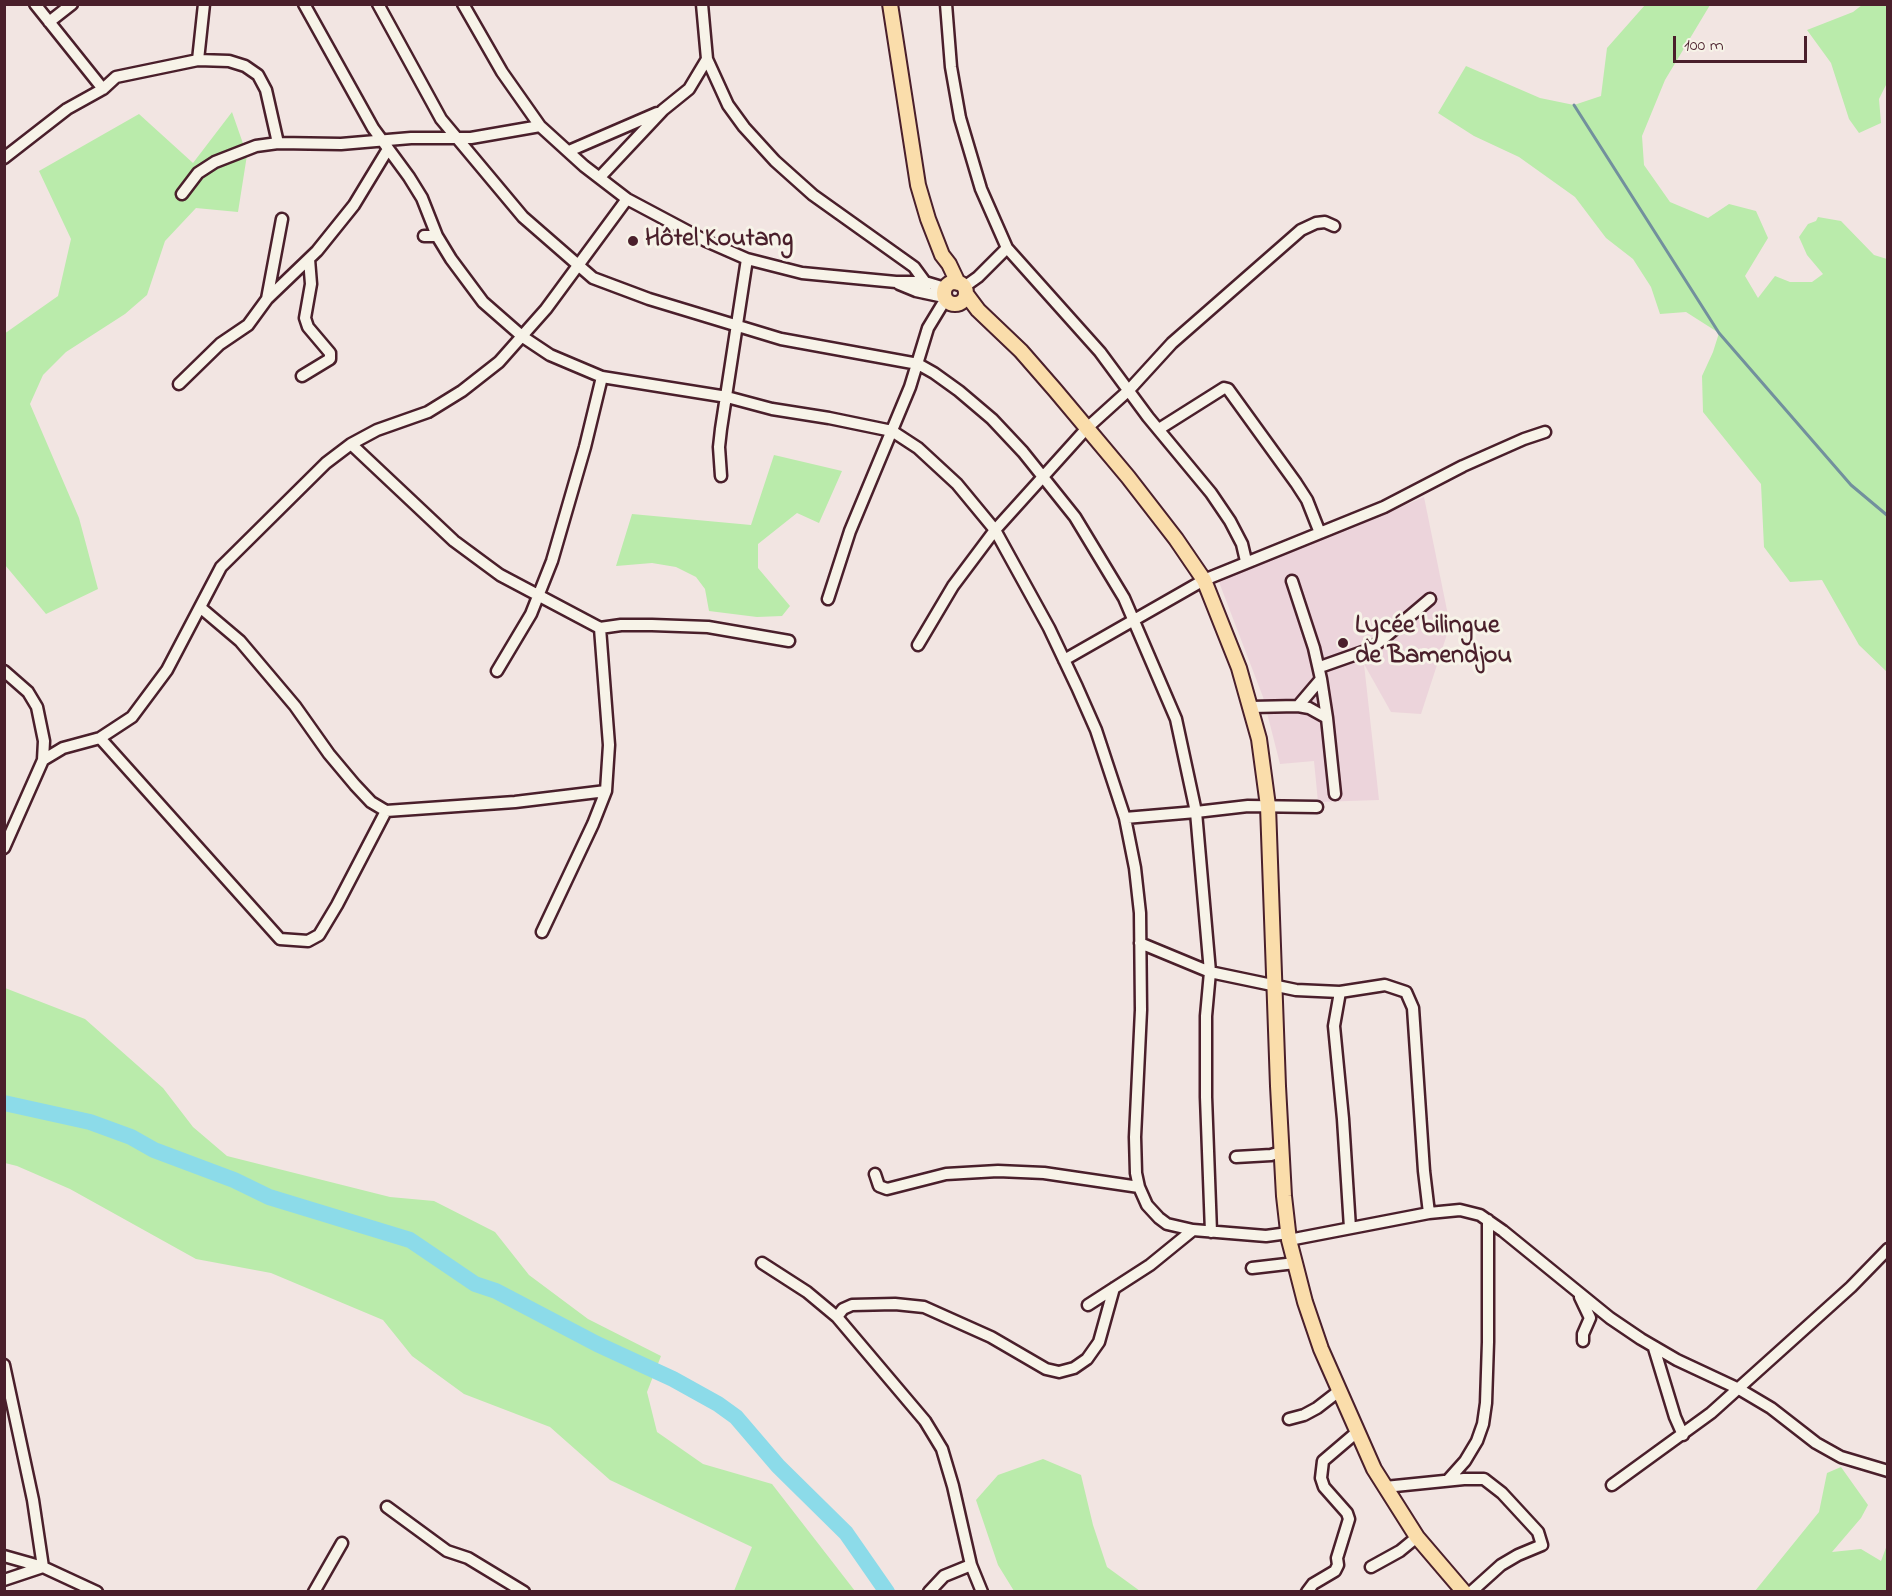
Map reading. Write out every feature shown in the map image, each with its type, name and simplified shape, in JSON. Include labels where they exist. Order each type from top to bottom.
[{"type":"main road","points":[[890,4],[918,185],[942,255],[949,264],[954,292],[978,310],[1021,351],[1170,531],[1204,580],[1239,668],[1259,739],[1268,806],[1281,1152],[1289,1236],[1295,1263],[1321,1349],[1357,1432],[1385,1487],[1417,1538],[1464,1592]]},
{"type":"street","points":[[35,4],[103,89]]},
{"type":"street","points":[[49,22],[72,4]]},
{"type":"street","points":[[198,60],[204,4]]},
{"type":"street","points":[[304,4],[357,101],[422,198],[437,236],[465,280],[483,302],[523,337],[550,355],[602,376],[727,397],[772,409],[892,431],[918,448],[957,484],[995,530],[1049,628],[1096,730],[1125,818],[1138,893],[1140,943],[1141,1022],[1135,1137],[1136,1173],[1147,1205],[1160,1218],[1167,1224],[1193,1230],[1289,1236],[1350,1228],[1429,1213],[1460,1210],[1470,1212],[1488,1220],[1610,1318],[1654,1348],[1739,1389],[1771,1408],[1816,1443],[1841,1457],[1885,1469]]},
{"type":"street","points":[[378,4],[441,119],[523,217],[593,278],[781,339],[918,364],[951,385],[992,418],[1023,452],[1075,517],[1124,598],[1176,719],[1196,812],[1210,972],[1206,1016],[1206,1097],[1211,1232]]},
{"type":"street","points":[[463,4],[502,72],[540,126],[627,199],[706,241],[747,259],[802,273],[896,282],[954,292]]},
{"type":"street","points":[[702,4],[706,59],[728,105],[744,128],[813,195],[914,267],[925,287]]},
{"type":"street","points":[[946,4],[951,67],[960,118],[981,189],[1007,248],[1100,352],[1211,494],[1230,521],[1242,544],[1246,561]]},
{"type":"street","points":[[600,177],[663,110],[689,89],[706,59]]},
{"type":"street","points":[[4,158],[67,109],[103,89],[116,77],[198,60],[229,61],[245,66],[258,75],[266,90],[278,143]]},
{"type":"street","points":[[569,151],[663,110]]},
{"type":"street","points":[[182,194],[198,173],[214,162],[245,149],[278,143],[385,145],[411,138],[458,139],[540,126]]},
{"type":"street","points":[[179,384],[220,344],[248,325],[267,299],[309,259],[354,205],[385,145]]},
{"type":"street","points":[[43,759],[63,748],[99,738],[132,717],[167,670],[221,567],[326,463],[351,444],[377,430],[414,418],[441,405],[499,362],[546,309],[627,199]]},
{"type":"street","points":[[267,299],[282,219]]},
{"type":"street","points":[[918,645],[953,586],[995,530],[1087,428],[1129,390],[1188,327],[1301,230],[1316,223],[1325,222],[1334,226]]},
{"type":"street","points":[[424,236],[437,236]]},
{"type":"street","points":[[828,599],[850,531],[918,364],[928,328],[954,292],[978,276],[1007,248]]},
{"type":"street","points":[[302,376],[330,359],[330,353],[308,327],[305,318],[311,284],[309,259]]},
{"type":"street","points":[[721,476],[719,447],[747,259]]},
{"type":"street","points":[[497,671],[539,596],[552,561],[602,376]]},
{"type":"street","points":[[1159,429],[1224,388],[1228,389],[1307,500],[1320,533]]},
{"type":"street","points":[[1064,660],[1204,580],[1246,561],[1384,507],[1463,466],[1545,432]]},
{"type":"street","points":[[351,444],[454,541],[500,575],[600,628],[631,625],[708,627],[789,641]]},
{"type":"street","points":[[1292,581],[1320,667],[1335,794]]},
{"type":"street","points":[[1320,667],[1371,649],[1430,599]]},
{"type":"street","points":[[201,608],[240,641],[295,706],[329,754],[355,785],[371,802],[386,811],[515,802],[606,791]]},
{"type":"street","points":[[542,932],[593,824],[606,791],[609,745],[600,628]]},
{"type":"street","points":[[4,671],[28,692],[37,707],[43,734],[43,759],[4,848]]},
{"type":"street","points":[[1298,706],[1321,679]]},
{"type":"street","points":[[1251,707],[1298,706],[1309,708],[1327,718]]},
{"type":"street","points":[[99,738],[280,939],[308,941],[319,935],[386,811]]},
{"type":"street","points":[[1125,818],[1268,806],[1317,807]]},
{"type":"street","points":[[1140,943],[1210,972],[1296,990],[1340,992],[1385,985],[1406,992],[1411,999],[1429,1213]]},
{"type":"street","points":[[1340,992],[1334,1026],[1350,1228]]},
{"type":"street","points":[[1236,1157],[1271,1155],[1281,1152]]},
{"type":"street","points":[[875,1174],[879,1186],[887,1189],[946,1174],[998,1171],[1044,1173],[1139,1187]]},
{"type":"street","points":[[1448,1480],[1465,1461],[1478,1441],[1485,1413],[1488,1352],[1488,1220]]},
{"type":"street","points":[[1088,1305],[1150,1265],[1193,1230]]},
{"type":"street","points":[[1612,1485],[1683,1435],[1739,1389],[1851,1287],[1887,1249]]},
{"type":"street","points":[[762,1263],[807,1292],[837,1317],[925,1421],[942,1449],[972,1565],[982,1592]]},
{"type":"street","points":[[1252,1268],[1295,1263]]},
{"type":"street","points":[[837,1317],[843,1309],[852,1305],[895,1304],[924,1307],[991,1337],[1046,1369],[1059,1372],[1074,1368],[1087,1359],[1100,1342],[1114,1288]]},
{"type":"street","points":[[1577,1292],[1590,1318],[1583,1341]]},
{"type":"street","points":[[1654,1348],[1683,1435]]},
{"type":"street","points":[[4,1365],[33,1500],[43,1567]]},
{"type":"street","points":[[1289,1419],[1317,1408],[1339,1391]]},
{"type":"street","points":[[1307,1592],[1313,1584],[1335,1571],[1348,1519],[1347,1513],[1324,1487],[1321,1478],[1323,1461],[1357,1432]]},
{"type":"street","points":[[1385,1487],[1473,1478],[1488,1482],[1538,1532],[1542,1545],[1501,1565],[1471,1592]]},
{"type":"street","points":[[387,1507],[447,1551],[468,1558],[524,1592]]},
{"type":"street","points":[[1371,1567],[1400,1551],[1417,1538]]},
{"type":"street","points":[[314,1592],[342,1543]]},
{"type":"street","points":[[4,1556],[43,1567],[97,1592]]},
{"type":"street","points":[[928,1592],[944,1576],[972,1565]]},
{"type":"street","points":[[4,1580],[43,1567]]},
{"type":"shaded area","name":"Lycée bilingue de Bamendjou","points":[[1424,497],[1450,625],[1421,714],[1391,712],[1364,664],[1379,800],[1318,802],[1314,761],[1280,764],[1263,697],[1219,582],[1221,578],[1262,561],[1361,524]]},
{"type":"green space","points":[[1645,5],[1710,5],[1665,80],[1642,136],[1644,165],[1670,202],[1708,218],[1729,204],[1756,211],[1768,238],[1745,276],[1758,298],[1775,276],[1790,282],[1812,282],[1823,274],[1807,255],[1799,237],[1808,224],[1816,221],[1818,217],[1841,221],[1874,255],[1887,259],[1887,672],[1859,645],[1822,580],[1790,582],[1764,547],[1761,484],[1703,412],[1702,376],[1719,333],[1686,312],[1660,314],[1651,287],[1633,259],[1606,238],[1575,197],[1519,157],[1474,136],[1438,113],[1466,66],[1540,98],[1574,105],[1601,96],[1607,48]]},
{"type":"green space","points":[[1862,5],[1887,5],[1888,81],[1879,99],[1881,123],[1859,133],[1849,119],[1831,63],[1807,30],[1853,12]]},
{"type":"green space","points":[[232,112],[247,155],[238,212],[196,208],[165,241],[147,295],[125,314],[66,352],[43,375],[30,404],[79,518],[98,589],[46,614],[5,565],[4,334],[58,296],[71,239],[39,171],[139,114],[193,163]]},
{"type":"green space","points":[[774,455],[842,471],[819,523],[797,513],[758,544],[758,568],[790,606],[782,616],[757,617],[709,611],[705,589],[696,577],[676,567],[652,563],[616,566],[632,514],[751,525]]},
{"type":"green space","points":[[5,988],[85,1019],[163,1088],[193,1127],[227,1156],[390,1197],[434,1201],[495,1232],[529,1275],[588,1319],[661,1356],[647,1392],[657,1432],[703,1464],[772,1484],[855,1591],[734,1591],[752,1547],[610,1480],[550,1427],[464,1394],[412,1356],[383,1320],[271,1273],[196,1259],[70,1189],[5,1163]]},
{"type":"green space","points":[[1043,1459],[1081,1475],[1093,1525],[1107,1567],[1140,1591],[1014,1591],[998,1565],[976,1500],[998,1475]]},
{"type":"green space","points":[[1841,1467],[1868,1505],[1861,1518],[1832,1552],[1861,1549],[1881,1561],[1887,1545],[1887,1591],[1755,1591],[1819,1512],[1827,1473]]},
{"type":"waterway","points":[[1574,105],[1719,333],[1851,485],[1888,516]]},
{"type":"waterway","points":[[4,1103],[90,1122],[131,1137],[154,1150],[234,1180],[269,1197],[410,1240],[475,1284],[496,1291],[597,1344],[673,1379],[718,1404],[736,1417],[778,1466],[846,1533],[887,1592]]},
{"type":"place","name":"Hôtel Koutang","points":[[633,241]]},
{"type":"place","name":"Lycée bilingue de Bamendjou","points":[[1343,643]]}]
